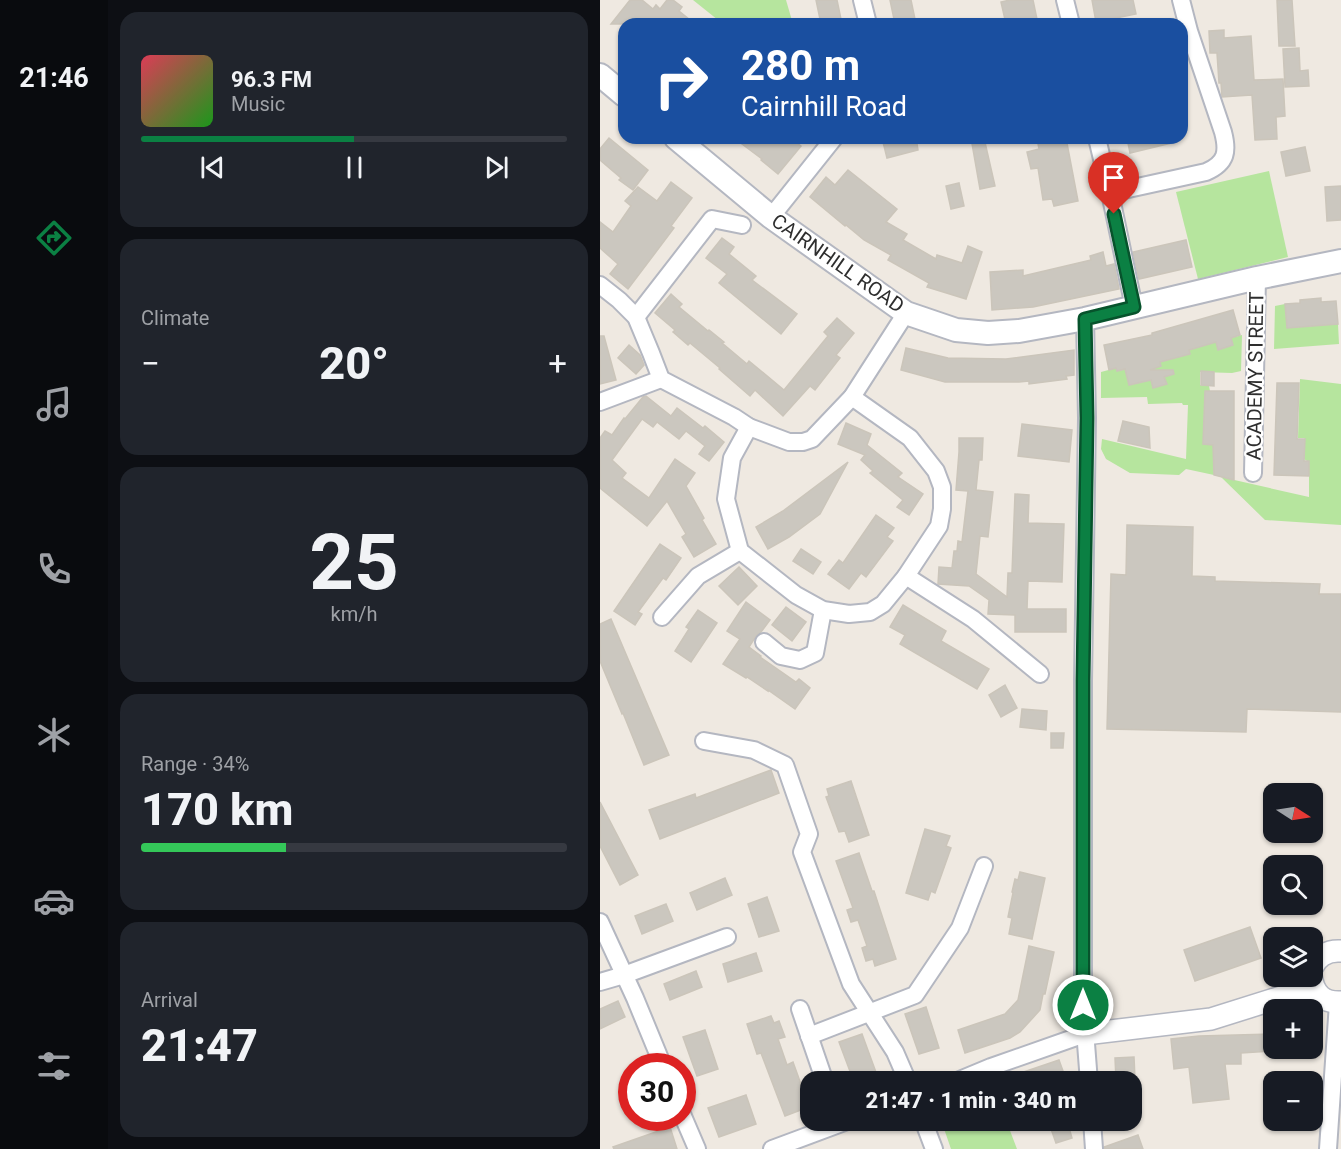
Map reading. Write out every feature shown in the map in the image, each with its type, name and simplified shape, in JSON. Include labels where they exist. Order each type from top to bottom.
[{"type":"main road","points":[[600,75],[618,90]]},
{"type":"main road","name":"CAIRNHILL ROAD","points":[[683,144],[771,217],[906,313],[956,330],[988,333],[1019,331],[1085,319],[1257,278],[1341,261]]},
{"type":"street","points":[[862,0],[866,18]]},
{"type":"street","points":[[1065,0],[1070,18]]},
{"type":"street","points":[[1181,0],[1186,18]]},
{"type":"street","points":[[1110,193],[1206,172],[1218,165],[1225,155],[1225,139],[1188,24]]},
{"type":"street","points":[[771,217],[829,144]]},
{"type":"street","points":[[1098,144],[1134,307]]},
{"type":"street","points":[[636,317],[712,219],[742,225]]},
{"type":"street","name":"ACADEMY STREET","points":[[1253,474],[1257,278]]},
{"type":"street","points":[[600,285],[636,317],[661,379],[749,427],[789,442],[803,442],[812,439],[852,398],[906,313]]},
{"type":"street","points":[[1085,319],[1087,464],[1083,681],[1083,1005],[1088,1071]]},
{"type":"street","points":[[600,402],[661,379]]},
{"type":"street","points":[[749,427],[732,458],[726,499],[740,551],[796,595],[823,610],[849,614],[870,612],[883,604],[906,576],[939,526],[942,487],[936,471],[910,438],[852,398]]},
{"type":"street","points":[[662,617],[698,576],[740,551]]},
{"type":"street","points":[[906,576],[973,619],[1040,674]]},
{"type":"street","points":[[764,642],[781,656],[790,658],[800,660],[815,653],[823,610]]},
{"type":"street","points":[[704,741],[754,750],[785,765],[809,834],[802,852],[851,984],[896,1052],[904,1071]]},
{"type":"street","points":[[809,1036],[915,995],[960,928],[984,866]]},
{"type":"street","points":[[600,922],[657,1053]]},
{"type":"street","points":[[600,982],[727,937]]},
{"type":"street","points":[[1323,955],[1333,950],[1341,951]]},
{"type":"street","points":[[981,1071],[1085,1034],[1211,1019],[1288,987]]},
{"type":"street","points":[[1316,987],[1320,996],[1327,1001],[1340,1002],[1328,1149]]},
{"type":"street","points":[[800,1009],[821,1071]]},
{"type":"street","points":[[689,1131],[697,1149]]},
{"type":"street","points":[[772,1149],[820,1131]]},
{"type":"street","points":[[927,1131],[934,1149]]},
{"type":"street","points":[[1093,1131],[1094,1149]]},
{"type":"green space","points":[[693,0],[786,0],[791,18],[716,18]]},
{"type":"green space","points":[[1269,171],[1288,257],[1198,279],[1176,192]]},
{"type":"green space","points":[[1285,304],[1287,328],[1338,324],[1339,344],[1274,349],[1275,306]]},
{"type":"green space","points":[[1242,335],[1241,371],[1200,372],[1200,385],[1209,386],[1210,391],[1205,391],[1213,432],[1203,432],[1203,444],[1213,445],[1214,475],[1186,469],[1179,475],[1130,473],[1106,459],[1101,449],[1102,439],[1186,459],[1188,405],[1182,403],[1148,404],[1147,397],[1101,398],[1101,372],[1116,368],[1118,371],[1129,368],[1131,380],[1128,381],[1129,385],[1140,382],[1136,364],[1183,356],[1189,354],[1188,349],[1216,342],[1219,349],[1232,345],[1231,338]]},
{"type":"green space","points":[[1300,379],[1341,384],[1341,525],[1265,520],[1221,477],[1309,497],[1309,462],[1300,457],[1304,456],[1305,439],[1298,438]]},
{"type":"green space","points":[[945,1131],[1010,1131],[1017,1149],[951,1149]]},
{"type":"building","points":[[630,0],[642,0],[653,9],[656,5],[660,9],[667,0],[673,0],[682,7],[679,11],[688,18],[618,18],[618,24],[611,24]]},
{"type":"building","points":[[816,0],[837,0],[841,18],[820,18]]},
{"type":"building","points":[[890,0],[911,0],[915,18],[894,18]]},
{"type":"building","points":[[1033,0],[1037,18],[1005,18],[1001,2]]},
{"type":"building","points":[[1092,0],[1133,0],[1136,14],[1116,18],[1095,18]]},
{"type":"building","points":[[1277,0],[1292,0],[1295,46],[1279,46]]},
{"type":"building","points":[[1224,30],[1224,38],[1251,36],[1254,80],[1283,79],[1285,116],[1276,117],[1277,139],[1255,140],[1252,95],[1222,97],[1217,53],[1210,53],[1209,31]]},
{"type":"building","points":[[1299,48],[1300,71],[1308,70],[1309,86],[1285,87],[1283,49]]},
{"type":"building","points":[[609,138],[648,170],[633,190],[619,180],[621,178],[600,160],[600,149]]},
{"type":"building","points":[[742,144],[798,144],[801,146],[778,174]]},
{"type":"building","points":[[884,144],[917,144],[918,150],[887,158]]},
{"type":"building","points":[[972,144],[985,144],[995,186],[980,189]]},
{"type":"building","points":[[1038,144],[1067,144],[1078,201],[1054,206],[1052,199],[1043,200],[1038,168],[1031,169],[1027,152],[1039,149]]},
{"type":"building","points":[[1128,144],[1168,144],[1130,153]]},
{"type":"building","points":[[1305,147],[1310,171],[1286,176],[1281,152]]},
{"type":"building","points":[[848,170],[897,209],[886,222],[907,234],[903,240],[936,259],[937,255],[962,263],[968,246],[982,252],[966,299],[927,287],[929,283],[888,260],[891,255],[864,240],[810,197],[826,177],[835,185]]},
{"type":"building","points":[[671,182],[692,198],[671,226],[674,228],[628,289],[610,274],[618,264],[600,248],[600,222],[613,232],[631,206],[625,201],[638,187],[657,201]]},
{"type":"building","points":[[959,183],[964,206],[951,209],[946,186]]},
{"type":"building","points":[[1341,186],[1341,220],[1327,221],[1325,187]]},
{"type":"building","points":[[722,238],[734,247],[729,254],[756,276],[752,280],[797,314],[781,334],[719,283],[727,274],[706,258]]},
{"type":"building","points":[[1186,240],[1192,267],[1139,279],[1133,252]]},
{"type":"building","points":[[1103,252],[1106,266],[1114,264],[1119,289],[1033,307],[992,310],[990,272],[1023,270],[1023,276],[1091,260],[1090,256]]},
{"type":"building","points":[[671,294],[682,304],[679,307],[724,342],[722,343],[747,364],[749,361],[784,390],[828,336],[824,332],[837,318],[854,333],[836,355],[840,358],[815,390],[810,386],[783,416],[755,390],[750,396],[690,343],[688,345],[673,332],[675,330],[655,313]]},
{"type":"building","points":[[1321,298],[1321,302],[1336,301],[1338,324],[1287,328],[1285,304]]},
{"type":"building","points":[[1233,310],[1240,335],[1231,338],[1233,345],[1218,350],[1216,342],[1189,350],[1190,354],[1160,362],[1161,366],[1150,370],[1173,370],[1174,374],[1164,377],[1167,384],[1153,388],[1151,380],[1129,385],[1125,369],[1109,370],[1104,345],[1152,335],[1152,333]]},
{"type":"building","points":[[600,336],[604,336],[616,380],[600,384]]},
{"type":"building","points":[[629,345],[640,355],[644,365],[636,374],[618,358]]},
{"type":"building","points":[[906,348],[948,358],[1006,359],[1074,350],[1074,375],[1066,376],[1067,379],[1029,384],[1029,381],[945,382],[901,370]]},
{"type":"building","points":[[1201,371],[1214,372],[1214,386],[1201,385]]},
{"type":"building","points":[[1277,383],[1299,383],[1297,439],[1305,439],[1304,461],[1309,461],[1309,476],[1274,475]]},
{"type":"building","points":[[1205,391],[1234,391],[1234,480],[1214,475],[1213,445],[1203,444]]},
{"type":"building","points":[[646,396],[671,416],[677,408],[703,428],[705,426],[724,442],[709,461],[699,454],[705,446],[686,431],[679,439],[657,422],[653,427],[642,419],[612,460],[626,473],[622,478],[649,498],[675,459],[695,473],[686,486],[716,544],[694,557],[682,537],[686,534],[667,501],[647,526],[600,488],[600,438],[605,431],[612,435],[624,418]]},
{"type":"building","points":[[1123,421],[1149,427],[1150,448],[1118,441]]},
{"type":"building","points":[[846,423],[871,434],[867,445],[902,473],[898,477],[923,494],[909,515],[897,507],[903,500],[870,473],[873,471],[861,460],[865,455],[838,444]]},
{"type":"building","points":[[1022,424],[1072,430],[1069,462],[1018,456]]},
{"type":"building","points":[[959,438],[983,438],[982,460],[979,460],[976,490],[993,492],[988,537],[980,536],[976,574],[1007,597],[1008,573],[1012,573],[1015,494],[1029,495],[1028,523],[1064,524],[1062,582],[1028,581],[1027,609],[1066,609],[1066,632],[1015,632],[1015,615],[988,614],[989,600],[969,586],[938,584],[939,567],[952,568],[954,551],[957,551],[958,541],[962,542],[968,491],[956,490]]},
{"type":"building","points":[[848,462],[820,514],[768,549],[756,527],[783,511]]},
{"type":"building","points":[[876,515],[894,528],[887,537],[893,541],[866,577],[861,573],[849,589],[828,574],[839,560],[843,563]]},
{"type":"building","points":[[1127,525],[1193,527],[1192,576],[1215,577],[1215,581],[1320,584],[1319,594],[1341,594],[1341,712],[1247,709],[1246,732],[1107,729],[1111,574],[1126,575]]},
{"type":"building","points":[[660,544],[681,558],[666,580],[663,578],[638,612],[642,614],[635,625],[614,611]]},
{"type":"building","points":[[801,549],[821,562],[813,574],[793,561]]},
{"type":"building","points":[[739,567],[757,586],[738,605],[719,586]]},
{"type":"building","points":[[746,602],[770,620],[749,647],[796,682],[799,679],[810,688],[795,709],[768,690],[723,664],[740,639],[727,631]]},
{"type":"building","points":[[903,605],[946,631],[941,641],[989,669],[977,689],[900,644],[905,635],[890,627]]},
{"type":"building","points":[[786,607],[806,622],[792,641],[772,625]]},
{"type":"building","points":[[698,610],[717,623],[691,662],[675,651],[689,629],[686,627]]},
{"type":"building","points":[[611,619],[669,755],[644,765],[600,661],[600,624]]},
{"type":"building","points":[[1005,685],[1017,708],[1001,717],[989,695]]},
{"type":"building","points":[[1022,709],[1047,711],[1046,730],[1020,727]]},
{"type":"building","points":[[1051,733],[1064,733],[1063,748],[1051,748]]},
{"type":"building","points":[[771,770],[779,793],[660,839],[649,810],[695,794],[696,798]]},
{"type":"building","points":[[851,781],[869,835],[849,842],[845,831],[839,832],[826,797],[829,796],[827,789]]},
{"type":"building","points":[[600,802],[638,875],[620,885],[600,846]]},
{"type":"building","points":[[925,829],[950,836],[946,846],[951,848],[935,893],[931,891],[928,900],[906,893]]},
{"type":"building","points":[[859,853],[896,959],[875,966],[873,959],[866,961],[862,948],[867,946],[858,920],[851,922],[847,910],[853,908],[836,861]]},
{"type":"building","points":[[1020,872],[1045,878],[1032,939],[1009,934],[1012,918],[1008,917],[1012,892],[1015,879],[1018,880]]},
{"type":"building","points":[[725,878],[732,895],[697,910],[690,893]]},
{"type":"building","points":[[767,897],[779,931],[759,937],[748,904]]},
{"type":"building","points":[[666,904],[673,921],[642,934],[635,916]]},
{"type":"building","points":[[1250,927],[1261,958],[1195,981],[1184,950]]},
{"type":"building","points":[[1029,946],[1054,952],[1040,1010],[1020,1032],[1010,1038],[965,1053],[958,1030],[1005,1014],[1018,1000]]},
{"type":"building","points":[[756,953],[762,971],[728,982],[723,964]]},
{"type":"building","points":[[696,971],[702,987],[670,1000],[664,984]]},
{"type":"building","points":[[618,1001],[625,1017],[600,1029],[600,1009]]},
{"type":"building","points":[[926,1007],[939,1048],[919,1054],[905,1014]]},
{"type":"building","points":[[771,1016],[774,1023],[779,1021],[785,1037],[778,1039],[787,1065],[793,1062],[800,1081],[800,1110],[785,1116],[761,1053],[757,1054],[747,1024]]},
{"type":"building","points":[[705,1030],[718,1069],[697,1076],[696,1053],[689,1053],[683,1037]]},
{"type":"building","points":[[862,1034],[876,1071],[850,1071],[839,1042]]},
{"type":"building","points":[[1263,1034],[1263,1052],[1241,1053],[1241,1064],[1225,1064],[1229,1099],[1193,1103],[1189,1067],[1174,1069],[1171,1039]]},
{"type":"building","points":[[1134,1057],[1135,1071],[1116,1071],[1115,1058]]},
{"type":"building","points":[[1059,1060],[1063,1071],[1027,1071]]},
{"type":"building","points":[[746,1095],[756,1124],[719,1137],[708,1108]]},
{"type":"building","points":[[659,1131],[671,1131],[677,1149],[614,1149],[613,1147]]},
{"type":"building","points":[[1052,1131],[1070,1131],[1072,1138],[1056,1143]]},
{"type":"building","points":[[1138,1135],[1143,1149],[1104,1149],[1104,1147]]},
{"type":"route","points":[[1083,1005],[1083,681],[1087,418],[1085,319],[1134,307],[1114,214]]}]
